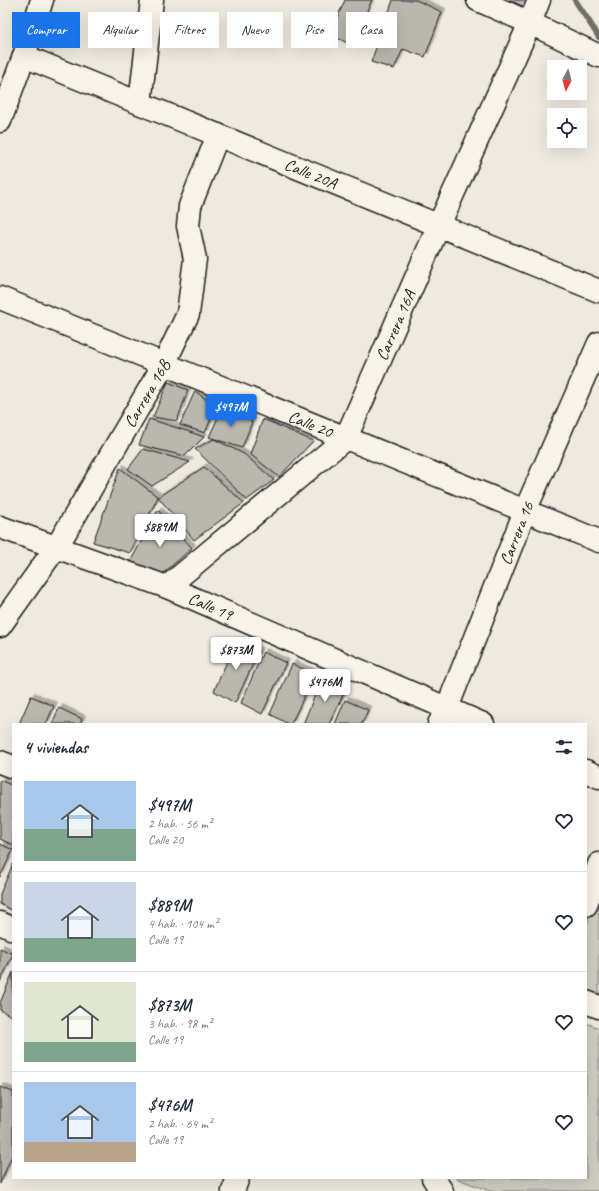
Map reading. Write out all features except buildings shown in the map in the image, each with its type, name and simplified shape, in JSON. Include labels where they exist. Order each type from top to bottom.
[{"type":"street","points":[[0,121],[24,56],[42,0]]},
{"type":"street","points":[[140,104],[152,0]]},
{"type":"street","points":[[478,0],[598,55]]},
{"type":"street","name":"Carrera 16A","points":[[167,587],[346,438],[438,225],[540,0]]},
{"type":"street","name":"Calle 20A","points":[[24,56],[599,291]]},
{"type":"street","name":"Carrera 16B","points":[[0,626],[56,548],[164,364],[188,314],[196,259],[188,226],[190,206],[218,135]]},
{"type":"street","name":"Calle 20","points":[[0,298],[599,541]]},
{"type":"street","name":"Carrera 16","points":[[443,716],[525,510],[599,343]]},
{"type":"street","name":"Calle 19","points":[[0,527],[167,587],[443,716],[478,723]]},
{"type":"street","points":[[0,762],[12,767]]},
{"type":"street","points":[[587,771],[599,777]]},
{"type":"street","points":[[587,902],[599,864]]},
{"type":"street","points":[[0,923],[12,929]]},
{"type":"street","points":[[587,1002],[599,1007]]},
{"type":"street","points":[[233,1191],[238,1179]]},
{"type":"street","points":[[435,1179],[442,1191]]},
{"type":"shaded area","points":[[599,886],[599,996],[587,991],[587,924]]},
{"type":"shaded area","points":[[587,1023],[599,1028],[599,1191],[490,1191],[458,1179],[587,1179]]},
{"type":"waterway","points":[[575,0],[599,37]]}]
